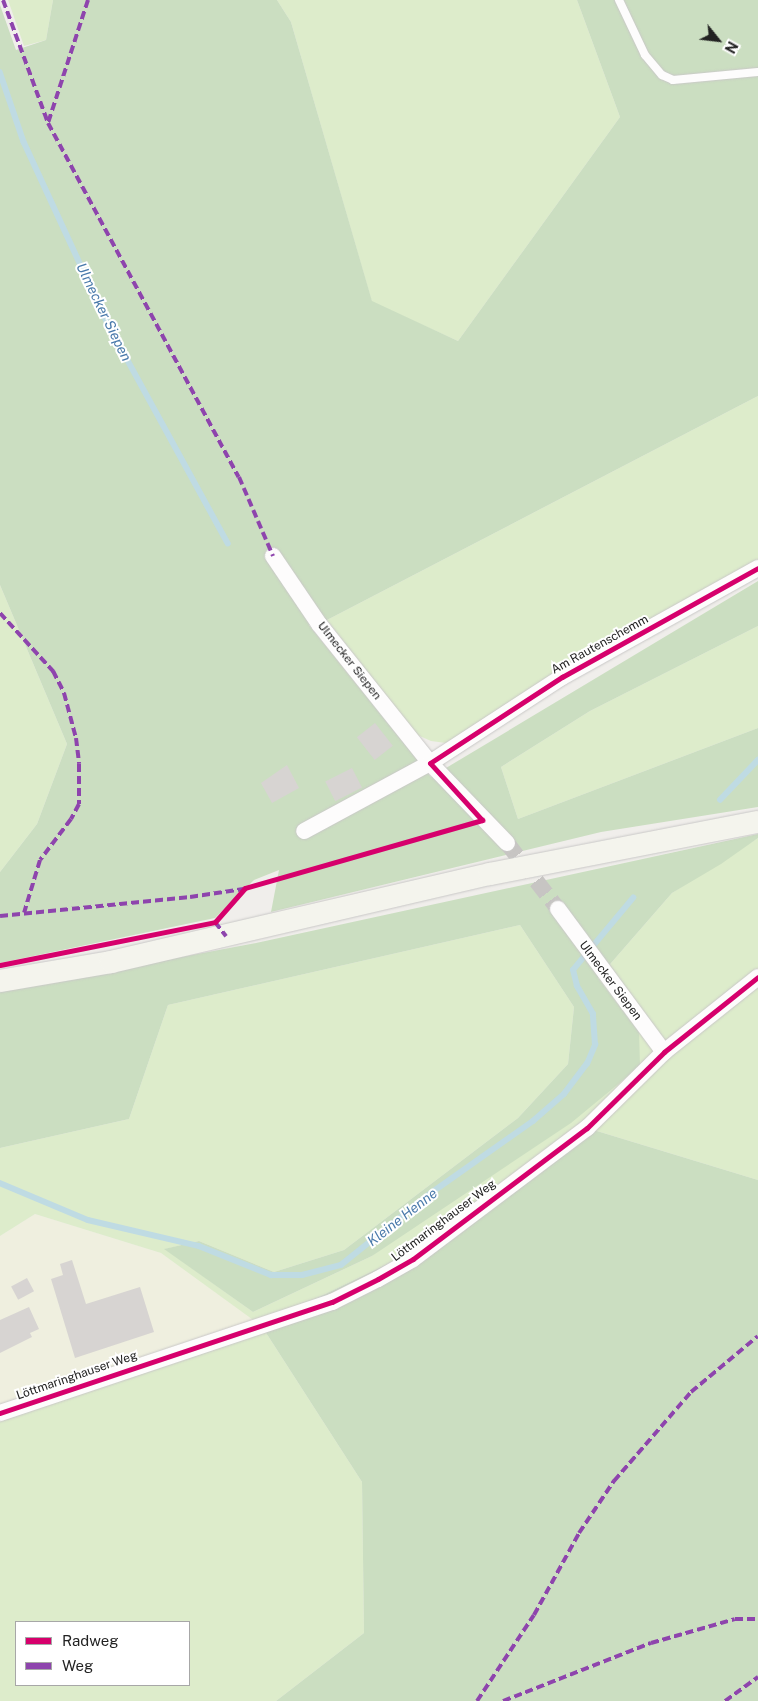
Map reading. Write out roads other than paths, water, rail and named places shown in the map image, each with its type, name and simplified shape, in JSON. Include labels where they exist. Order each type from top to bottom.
[{"type":"main road","points":[[0,981],[111,962],[490,874],[758,822]]},
{"type":"street","name":"Ulmecker Siepen","points":[[274,556],[319,624],[430,763],[507,843]]},
{"type":"street","name":"Am Rautenschemm","points":[[430,763],[562,677],[758,568]]},
{"type":"street","points":[[304,831],[430,763]]},
{"type":"street","name":"Ulmecker Siepen","points":[[558,908],[598,965],[664,1052]]},
{"type":"street","name":"Löttmaringhauser Weg","points":[[0,1413],[332,1302],[378,1280],[413,1259],[587,1128],[664,1052],[758,976]]},
{"type":"lane","points":[[619,0],[646,55],[662,75],[673,80],[758,72]]},
{"type":"waterway","name":"Ulmecker Siepen","points":[[0,72],[24,142],[108,324],[228,543]]},
{"type":"waterway","name":"Kleine Henne","points":[[720,800],[758,760]]},
{"type":"waterway","name":"Kleine Henne","points":[[0,1183],[88,1220],[199,1246],[271,1275],[302,1275],[341,1265],[431,1193],[533,1121],[564,1094],[587,1064],[595,1045],[593,1014],[577,986],[573,970],[633,898]]},
{"type":"tunnel","points":[[507,843],[558,909]]}]
